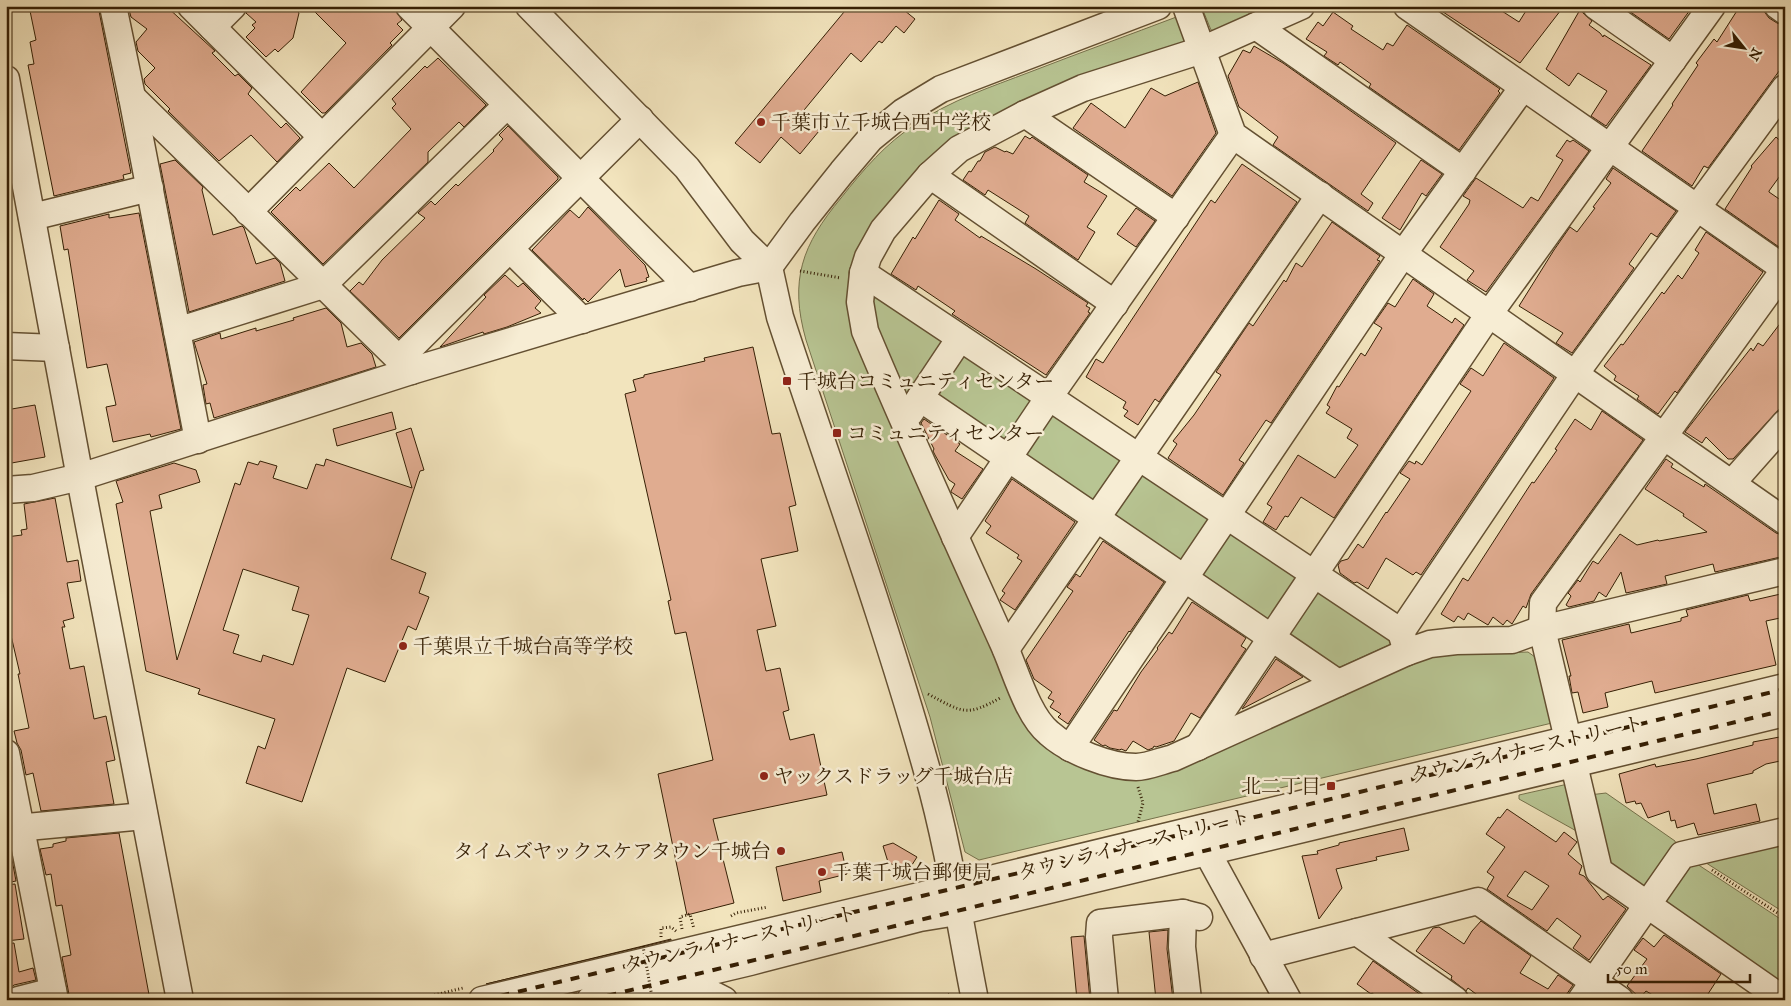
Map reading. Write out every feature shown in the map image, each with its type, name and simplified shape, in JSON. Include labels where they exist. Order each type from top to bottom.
[{"type":"street","points":[[113,6],[198,440]]},
{"type":"street","points":[[191,6],[322,137]]},
{"type":"street","points":[[212,27],[232,6]]},
{"type":"street","points":[[409,6],[690,288]]},
{"type":"street","points":[[248,212],[452,6]]},
{"type":"street","points":[[529,6],[687,168],[742,241],[769,267],[780,317],[878,612],[929,776],[975,1000]]},
{"type":"street","points":[[6,490],[33,488],[80,478],[198,440],[405,365],[582,320],[738,273],[769,267],[802,222],[870,139],[903,112],[941,89],[1158,6]]},
{"type":"street","points":[[1186,6],[1233,134],[1785,521]]},
{"type":"street","points":[[853,276],[868,257],[883,230],[930,175],[958,149],[1025,114],[1083,88],[1202,50],[1301,6]]},
{"type":"street","points":[[1407,6],[1785,269],[1543,603],[1542,629],[1599,870],[1784,1000]]},
{"type":"street","points":[[1596,6],[1673,60]]},
{"type":"street","points":[[1198,747],[1489,314],[1712,6]]},
{"type":"street","points":[[1778,6],[1785,11]]},
{"type":"street","points":[[1256,26],[1463,171]]},
{"type":"street","points":[[1070,748],[1403,254],[1523,87]]},
{"type":"street","points":[[7,88],[180,1000]]},
{"type":"street","points":[[853,276],[865,331],[1006,649],[1029,707],[1048,733],[1070,748],[1105,762],[1137,767],[1172,758],[1338,683],[1404,642],[1575,374],[1785,88]]},
{"type":"street","points":[[132,97],[405,365]]},
{"type":"street","points":[[177,331],[323,285],[507,105]]},
{"type":"street","points":[[1025,114],[1176,217]]},
{"type":"street","points":[[405,365],[510,249],[640,119]]},
{"type":"street","points":[[955,537],[1049,397],[1233,134]]},
{"type":"street","points":[[930,175],[1114,304]]},
{"type":"street","points":[[32,217],[150,188]]},
{"type":"street","points":[[1006,649],[1320,195]]},
{"type":"street","points":[[510,249],[582,320]]},
{"type":"street","points":[[853,276],[960,338],[1227,515],[1314,574],[1404,642],[1430,644],[1456,641],[1512,640],[1542,629],[1785,571]]},
{"type":"street","points":[[904,422],[960,338]]},
{"type":"street","points":[[6,346],[56,348]]},
{"type":"street","points":[[920,398],[1338,683]]},
{"type":"street","points":[[1732,483],[1785,423]]},
{"type":"street","name":"タウンライナーストリート","points":[[482,1000],[955,900],[1207,852],[1571,751],[1785,687]]},
{"type":"street","name":"タウンライナーストリート","points":[[590,1000],[750,962],[920,918],[955,900],[1571,751],[1785,713]]},
{"type":"street","points":[[6,753],[14,828],[54,996],[18,1000]]},
{"type":"street","points":[[14,828],[144,816]]},
{"type":"street","points":[[1587,991],[1682,855],[1785,831]]},
{"type":"street","points":[[1207,852],[1288,1000]]},
{"type":"street","points":[[1264,956],[1478,900],[1587,991],[1620,1000]]},
{"type":"street","points":[[1105,1000],[1099,937],[1100,923],[1191,915],[1182,947],[1188,1000]]},
{"type":"street","points":[[1357,932],[1455,1000]]},
{"type":"street","points":[[738,1000],[740,984],[750,962]]},
{"type":"street","points":[[656,998],[695,989],[710,992],[724,1000]]},
{"type":"path","points":[[800,270],[853,276]]},
{"type":"path","points":[[921,690],[960,710],[972,711],[1006,695]]},
{"type":"path","points":[[1137,785],[1143,803],[1138,823]]},
{"type":"path","points":[[1687,854],[1785,918]]},
{"type":"path","points":[[728,918],[736,913],[777,905]]},
{"type":"path","points":[[675,935],[682,934],[680,917],[690,914],[694,931],[701,932]]},
{"type":"path","points":[[661,937],[668,936]]},
{"type":"path","points":[[643,946],[656,998]]},
{"type":"green space","points":[[1207,6],[1277,6],[1220,32],[1211,30],[1202,8]]},
{"type":"green space","points":[[1179,16],[1187,35],[1182,45],[997,115],[850,288],[1022,714],[1103,774],[1424,658],[1442,655],[1528,652],[1535,657],[1552,723],[979,860],[965,852],[930,717],[806,340],[799,299],[799,281],[803,264],[808,248],[828,215],[866,167],[905,131],[929,115],[971,95]]},
{"type":"green space","points":[[878,291],[947,336],[910,397],[903,396],[882,349],[867,294]]},
{"type":"green space","points":[[959,351],[1039,397],[1004,450],[925,397]]},
{"type":"green space","points":[[1046,410],[1125,454],[1093,509],[1013,458]]},
{"type":"green space","points":[[1136,469],[1213,516],[1182,569],[1104,517]]},
{"type":"green space","points":[[1224,527],[1299,574],[1267,629],[1190,577]]},
{"type":"green space","points":[[1313,586],[1398,641],[1331,671],[1278,636]]},
{"type":"green space","points":[[1568,784],[1580,833],[1519,799],[1519,795]]},
{"type":"green space","points":[[1606,793],[1675,841],[1677,848],[1648,888],[1640,889],[1605,864],[1589,795]]},
{"type":"green space","points":[[1785,840],[1785,913],[1703,861]]},
{"type":"green space","points":[[1694,862],[1785,922],[1785,990],[1663,906],[1686,864]]},
{"type":"building","points":[[29,6],[98,6],[131,173],[123,175],[124,179],[54,196],[28,65],[34,64],[30,42],[36,40]]},
{"type":"building","points":[[128,6],[166,6],[215,51],[212,53],[235,76],[238,74],[252,88],[248,94],[281,128],[286,123],[300,138],[277,162],[251,135],[219,161],[168,111],[170,109],[145,84],[144,79],[155,68],[138,51],[136,42],[147,29],[131,17]]},
{"type":"building","points":[[248,6],[292,6],[299,13],[293,38],[278,52],[275,49],[266,57],[246,37],[255,28],[252,25],[256,22],[246,13]]},
{"type":"building","points":[[309,6],[394,6],[402,20],[397,24],[403,30],[390,43],[392,45],[325,113],[322,113],[301,92],[346,43]]},
{"type":"building","points":[[849,6],[899,6],[915,19],[904,33],[896,26],[882,43],[879,41],[861,62],[851,53],[800,115],[819,131],[800,154],[781,137],[760,163],[735,143]]},
{"type":"building","points":[[1434,6],[1494,6],[1519,22],[1529,6],[1564,6],[1520,63]]},
{"type":"building","points":[[1622,6],[1685,6],[1690,10],[1669,39]]},
{"type":"building","points":[[1740,6],[1760,6],[1769,18],[1785,26],[1785,63],[1708,168],[1704,166],[1692,186],[1642,151],[1698,65],[1696,63],[1714,39],[1717,42]]},
{"type":"building","points":[[1581,8],[1583,13],[1592,21],[1589,25],[1603,37],[1604,35],[1651,65],[1606,126],[1591,116],[1607,91],[1578,73],[1569,86],[1546,69]]},
{"type":"building","points":[[1333,12],[1353,26],[1351,29],[1383,50],[1387,43],[1393,46],[1407,25],[1500,89],[1498,91],[1500,93],[1459,150],[1369,87],[1371,84],[1340,62],[1338,65],[1324,56],[1327,52],[1306,39],[1318,22],[1323,26]]},
{"type":"building","points":[[1254,46],[1283,63],[1396,143],[1361,194],[1373,203],[1368,211],[1273,145],[1278,137],[1239,107],[1228,76],[1243,50],[1250,53]]},
{"type":"building","points":[[438,58],[486,105],[464,127],[459,122],[428,152],[428,162],[323,264],[271,212],[296,187],[300,191],[329,163],[354,188],[411,129],[392,108],[396,104],[392,99],[425,66],[427,68]]},
{"type":"building","points":[[1198,82],[1216,133],[1172,196],[1073,128],[1091,103],[1125,128],[1151,88],[1165,96]]},
{"type":"building","points":[[508,126],[558,179],[399,338],[350,291],[359,282],[363,285],[382,260],[425,218],[418,213],[431,201],[435,205],[456,184],[458,186],[494,151],[503,139],[499,135]]},
{"type":"building","points":[[1025,136],[1030,139],[1032,137],[1088,175],[1084,182],[1107,196],[1087,227],[1095,232],[1078,260],[1025,223],[1029,216],[988,190],[985,195],[963,180],[969,171],[971,172],[978,161],[980,161],[985,152],[995,147],[1013,154]]},
{"type":"building","points":[[1776,137],[1785,145],[1785,169],[1769,191],[1785,203],[1785,238],[1779,247],[1725,209],[1751,166]]},
{"type":"building","points":[[1567,140],[1570,142],[1573,140],[1589,151],[1486,292],[1467,280],[1474,271],[1440,247],[1469,204],[1470,200],[1463,196],[1476,178],[1523,208],[1531,197],[1538,201],[1563,160],[1556,156]]},
{"type":"building","points":[[175,160],[203,187],[202,190],[213,235],[242,226],[256,264],[275,258],[280,263],[285,281],[189,312],[160,164]]},
{"type":"building","points":[[1421,160],[1442,174],[1426,196],[1422,193],[1400,230],[1382,218]]},
{"type":"building","points":[[1242,164],[1297,202],[1159,402],[1155,399],[1138,425],[1124,416],[1128,411],[1123,408],[1126,402],[1086,377],[1096,359],[1103,363],[1211,200],[1215,203]]},
{"type":"building","points":[[1613,168],[1676,211],[1657,237],[1651,233],[1629,264],[1634,268],[1572,353],[1556,343],[1563,333],[1519,306],[1570,227],[1577,232],[1595,208],[1593,207],[1611,183],[1606,179]]},
{"type":"building","points":[[939,200],[959,214],[955,220],[980,238],[981,236],[1036,269],[1088,303],[1086,306],[1090,308],[1088,312],[1090,313],[1046,375],[952,314],[955,311],[918,286],[916,290],[891,274],[913,237],[915,239]]},
{"type":"building","points":[[588,207],[645,265],[649,277],[646,278],[647,281],[625,287],[620,269],[588,302],[584,298],[583,300],[532,250],[570,210],[579,218]]},
{"type":"building","points":[[1136,208],[1155,221],[1136,247],[1117,234]]},
{"type":"building","points":[[139,213],[181,429],[151,437],[150,434],[113,442],[106,407],[116,405],[107,364],[87,368],[68,249],[64,250],[60,226],[109,214],[109,218]]},
{"type":"building","points":[[1332,222],[1380,256],[1377,260],[1380,261],[1271,423],[1266,420],[1239,460],[1244,463],[1223,495],[1168,458],[1177,444],[1173,441],[1194,415],[1221,375],[1216,372],[1249,323],[1253,326],[1284,280],[1286,282],[1296,263],[1302,267]]},
{"type":"building","points":[[1706,232],[1763,272],[1677,393],[1675,391],[1658,414],[1637,399],[1639,396],[1614,380],[1616,376],[1604,366],[1621,344],[1623,345],[1662,292],[1664,294],[1678,275],[1682,279],[1699,253],[1695,250]]},
{"type":"building","points":[[505,275],[518,287],[523,283],[541,301],[535,308],[541,313],[507,327],[484,334],[483,332],[440,347],[486,297],[484,295]]},
{"type":"building","points":[[1413,279],[1434,294],[1427,306],[1452,323],[1455,318],[1464,325],[1334,518],[1301,497],[1288,517],[1285,516],[1276,530],[1263,522],[1272,507],[1267,504],[1298,455],[1335,478],[1358,445],[1347,438],[1352,429],[1326,413],[1330,407],[1327,405],[1337,386],[1339,387],[1361,353],[1365,356],[1382,328],[1374,323],[1388,303],[1395,307]]},
{"type":"building","points":[[326,308],[341,323],[347,347],[361,343],[372,354],[376,367],[214,418],[210,403],[206,404],[203,385],[207,384],[194,342],[220,333],[221,339],[256,328],[256,331]]},
{"type":"building","points":[[1785,317],[1785,403],[1733,459],[1728,459],[1706,437],[1702,443],[1685,432],[1751,348],[1753,351],[1758,343],[1763,346]]},
{"type":"building","points":[[1504,343],[1554,378],[1421,575],[1416,572],[1413,575],[1386,558],[1368,589],[1357,582],[1354,583],[1340,573],[1338,565],[1341,561],[1348,559],[1358,544],[1363,548],[1387,513],[1410,479],[1400,473],[1409,461],[1415,464],[1416,461],[1422,465],[1471,391],[1460,384],[1471,368],[1483,376]]},
{"type":"building","points":[[753,347],[772,434],[780,433],[796,505],[789,507],[798,551],[761,559],[776,626],[757,630],[766,671],[780,668],[789,710],[783,712],[790,740],[814,734],[827,795],[713,819],[734,903],[687,915],[658,774],[713,760],[686,632],[675,634],[668,601],[671,600],[625,394],[636,391],[633,380],[644,377],[644,375],[705,361],[704,358]]},
{"type":"building","points":[[35,405],[45,457],[6,464],[6,410]]},
{"type":"building","points":[[1602,411],[1643,440],[1531,594],[1526,608],[1523,606],[1512,624],[1507,620],[1503,625],[1493,617],[1488,625],[1468,613],[1464,620],[1458,616],[1454,622],[1441,614],[1463,578],[1468,581],[1532,482],[1534,483],[1557,450],[1555,449],[1575,419],[1591,430]]},
{"type":"building","points":[[392,412],[396,429],[337,446],[333,429]]},
{"type":"building","points":[[924,419],[960,444],[955,451],[983,469],[962,499],[951,492],[955,484],[949,480],[933,451],[934,449],[921,423]]},
{"type":"building","points":[[411,428],[424,470],[420,471],[391,559],[426,573],[419,593],[429,597],[416,630],[408,626],[385,682],[347,668],[302,802],[246,783],[258,746],[265,749],[275,719],[198,694],[200,689],[146,671],[116,504],[123,502],[116,481],[174,463],[196,470],[200,482],[159,495],[162,508],[150,511],[177,660],[235,483],[240,485],[248,462],[258,465],[260,461],[277,466],[273,478],[307,489],[316,464],[324,466],[326,459],[412,488],[396,433]],"holes":[[[243,569],[299,587],[292,610],[309,615],[293,665],[263,655],[261,662],[233,653],[239,635],[223,630]]]},
{"type":"building","points":[[1666,459],[1673,464],[1671,467],[1704,487],[1705,484],[1776,533],[1785,536],[1785,556],[1715,572],[1713,564],[1665,576],[1667,584],[1626,593],[1621,572],[1606,597],[1599,592],[1594,601],[1569,607],[1566,605],[1571,596],[1568,593],[1578,580],[1580,582],[1593,561],[1598,564],[1620,534],[1637,545],[1707,532],[1683,516],[1684,514],[1645,489]]},
{"type":"building","points":[[1012,479],[1075,522],[1015,610],[1000,600],[1005,593],[1002,591],[1022,561],[1017,558],[1019,555],[986,533],[991,526],[985,521]]},
{"type":"building","points":[[55,498],[67,562],[78,560],[81,581],[67,583],[74,618],[63,621],[65,627],[62,627],[70,669],[84,666],[94,719],[106,716],[115,760],[106,762],[114,804],[41,811],[33,773],[26,775],[21,750],[14,731],[29,728],[18,674],[20,674],[6,614],[6,537],[22,535],[21,530],[27,529],[24,504]]},
{"type":"building","points":[[1103,541],[1164,582],[1129,631],[1068,724],[1058,717],[1061,714],[1050,707],[1054,701],[1048,698],[1052,692],[1034,679],[1026,660],[1073,591],[1067,587],[1076,574],[1080,577]]},
{"type":"building","points":[[1785,593],[1785,617],[1766,621],[1776,665],[1655,693],[1652,681],[1605,693],[1608,707],[1583,713],[1578,692],[1572,693],[1569,676],[1571,676],[1562,640],[1629,624],[1631,633],[1681,621],[1681,618],[1688,616],[1686,610],[1748,595],[1750,601]]},
{"type":"building","points":[[1192,602],[1246,638],[1241,646],[1246,649],[1200,718],[1191,713],[1174,741],[1154,746],[1148,750],[1133,741],[1126,751],[1103,746],[1094,740],[1114,710],[1117,711],[1157,648],[1169,632],[1172,634]]},
{"type":"building","points":[[1276,659],[1303,677],[1242,709]]},
{"type":"building","points":[[1785,736],[1785,760],[1766,764],[1753,771],[1753,773],[1707,784],[1714,814],[1756,804],[1760,821],[1698,835],[1694,823],[1677,828],[1675,820],[1671,821],[1669,811],[1648,818],[1641,803],[1636,804],[1635,801],[1626,803],[1619,774],[1655,764],[1656,767],[1696,759],[1753,745],[1753,742]]},
{"type":"building","points":[[1507,809],[1556,842],[1564,832],[1577,842],[1568,854],[1582,866],[1579,874],[1584,876],[1603,900],[1608,896],[1626,909],[1589,960],[1573,948],[1581,936],[1557,918],[1547,931],[1487,889],[1494,877],[1487,872],[1505,847],[1486,834],[1498,817],[1500,818]],"holes":[[[1525,871],[1549,886],[1532,910],[1507,896]]]},
{"type":"building","points":[[1404,828],[1409,850],[1376,857],[1377,860],[1336,869],[1342,888],[1319,919],[1302,856],[1318,854],[1317,851],[1339,845],[1339,843]]},
{"type":"building","points":[[119,833],[150,1000],[70,1000],[62,957],[71,955],[62,905],[56,906],[51,874],[46,875],[40,849],[53,847],[53,844],[66,841],[66,838]]},
{"type":"building","points":[[893,843],[917,857],[910,868],[901,869],[888,862],[883,846]]},
{"type":"building","points":[[842,852],[847,874],[819,881],[821,892],[783,901],[776,867]]},
{"type":"building","points":[[11,854],[16,881],[6,883],[6,855]]},
{"type":"building","points":[[15,884],[24,939],[6,941],[6,885]]},
{"type":"building","points":[[1481,921],[1531,956],[1520,973],[1548,989],[1558,975],[1573,985],[1564,998],[1566,1000],[1484,1000],[1468,988],[1466,991],[1451,979],[1452,976],[1416,951],[1433,928],[1439,927],[1464,944]]},
{"type":"building","points":[[1168,930],[1167,949],[1173,1000],[1156,1000],[1149,932]]},
{"type":"building","points":[[1664,935],[1721,974],[1704,1000],[1661,1000],[1646,991],[1640,998],[1627,986],[1647,959],[1634,950],[1643,938],[1654,947]]},
{"type":"building","points":[[1084,936],[1090,1000],[1077,1000],[1071,937]]},
{"type":"building","points":[[671,940],[486,984],[643,946]]},
{"type":"building","points":[[14,943],[19,972],[33,968],[36,980],[14,985],[6,991],[6,944]]},
{"type":"building","points":[[1373,961],[1428,1000],[1381,1000],[1371,994],[1357,984]]},
{"type":"building","points":[[577,993],[575,1000],[548,1000]]},
{"type":"railway","points":[[483,1000],[1785,689]]},
{"type":"railway","points":[[590,1000],[1785,710]]},
{"type":"place","name":"千葉市立千城台西中学校","points":[[761,122]]},
{"type":"place","name":"千城台コミュニティセンター","points":[[787,381]]},
{"type":"place","name":"コミュニティセンター","points":[[837,433]]},
{"type":"place","name":"千葉県立千城台高等学校","points":[[403,646]]},
{"type":"place","name":"ヤックスドラッグ千城台店","points":[[764,776]]},
{"type":"place","name":"北二丁目","points":[[1331,786]]},
{"type":"place","name":"タイムズヤックスケアタウン千城台","points":[[781,851]]},
{"type":"place","name":"千葉千城台郵便局","points":[[822,872]]}]
